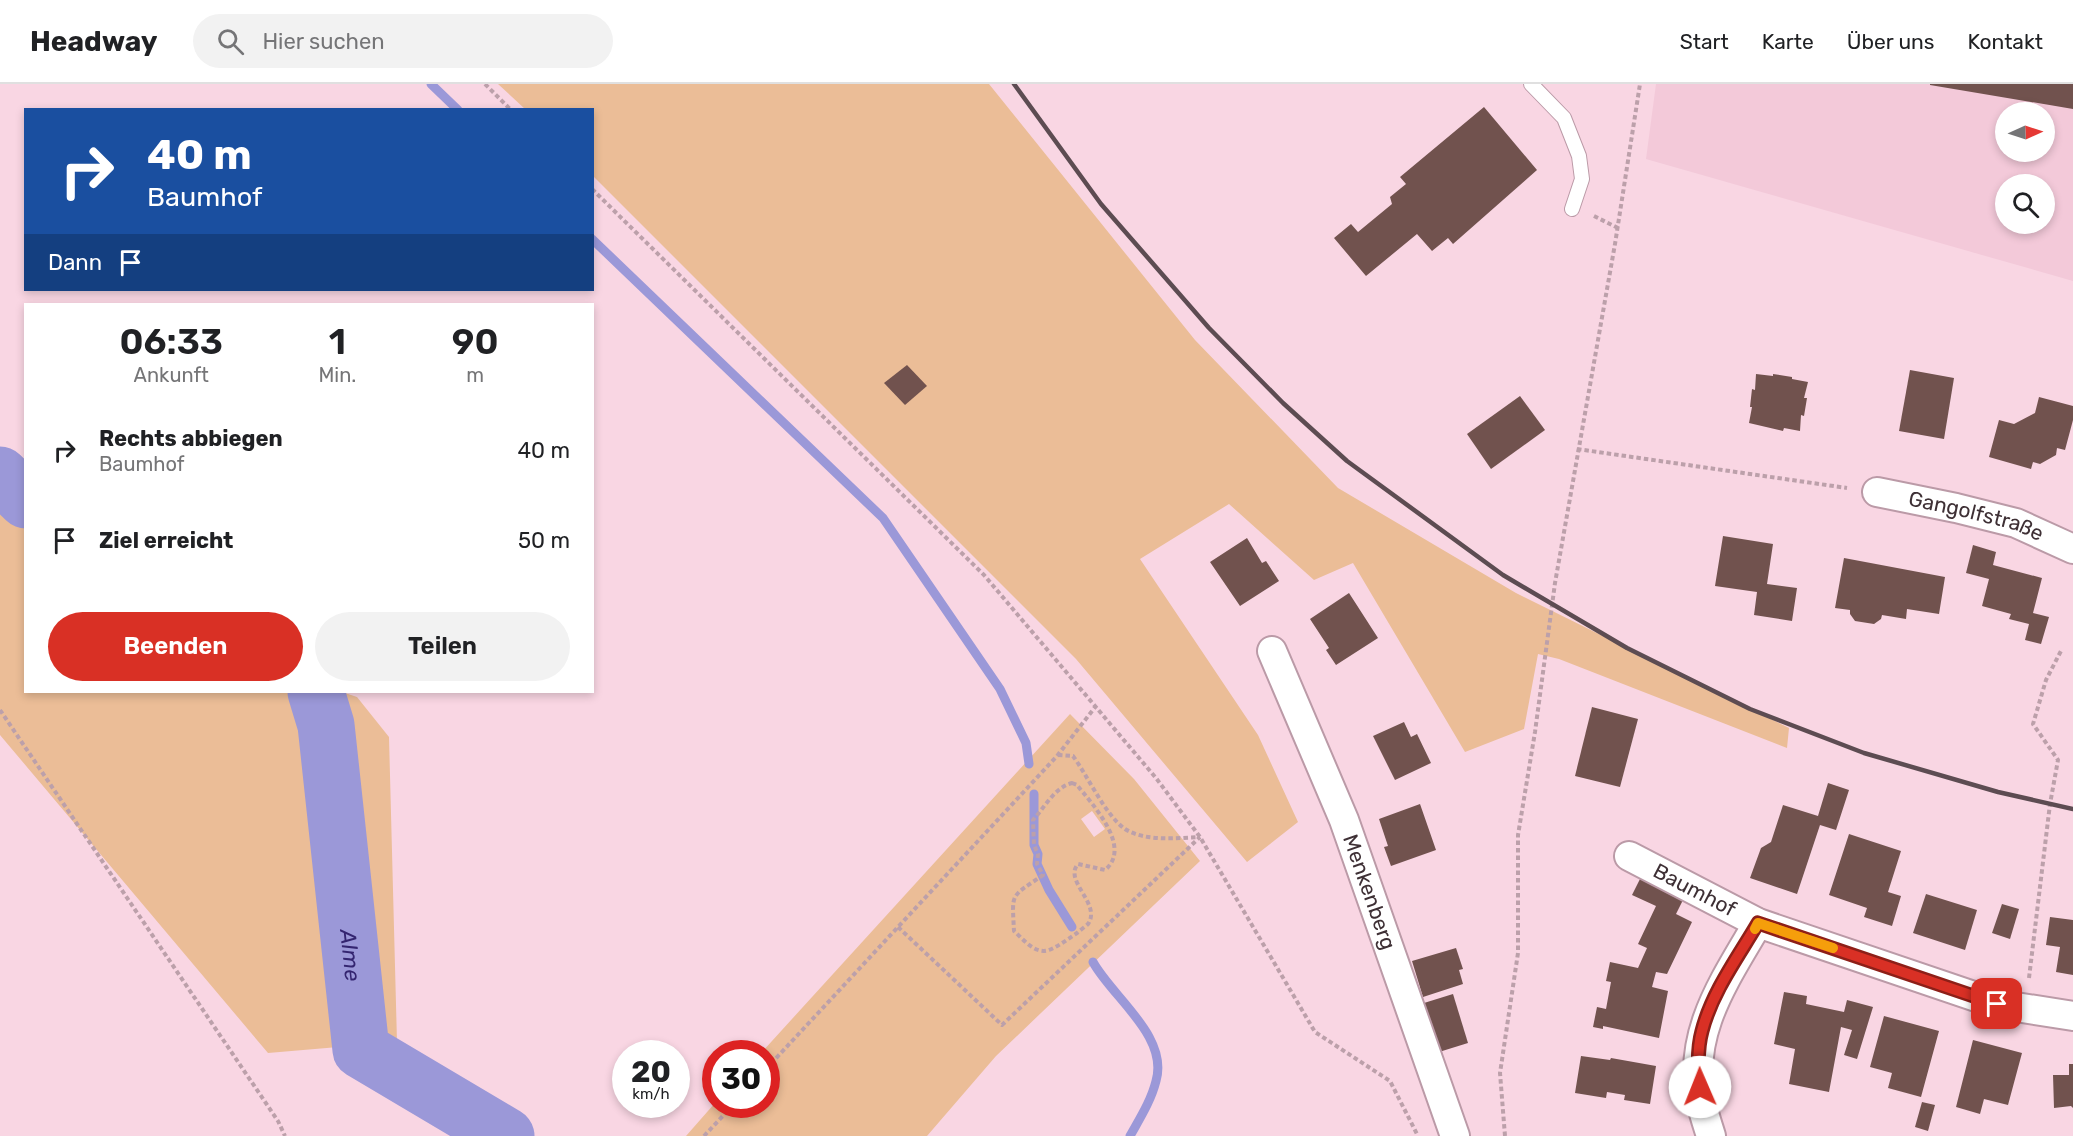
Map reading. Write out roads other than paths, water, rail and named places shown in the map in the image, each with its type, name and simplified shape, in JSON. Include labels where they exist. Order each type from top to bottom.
[{"type":"street","name":"Gangolfstraße","points":[[1877,492],[2016,523],[2073,549]]},
{"type":"street","name":"Menkenberg","points":[[1272,651],[1344,820],[1455,1136]]},
{"type":"street","name":"Baumhof","points":[[1629,856],[1758,923],[1997,1004],[2073,1016]]},
{"type":"street","name":"Baumhof","points":[[1711,1136],[1701,1103],[1698,1071],[1702,1032],[1717,993],[1758,923]]},
{"type":"lane","points":[[1531,84],[1564,118],[1578,156],[1582,179],[1572,209]]},
{"type":"waterway","points":[[431,84],[456,108]]},
{"type":"waterway","points":[[594,241],[883,518],[1000,689],[1026,743],[1029,764]]},
{"type":"waterway","name":"Alme","points":[[0,475],[24,498]]},
{"type":"waterway","name":"Alme","points":[[316,693],[326,725],[361,1050],[506,1136]]},
{"type":"waterway","points":[[1034,794],[1034,845],[1038,854],[1037,864],[1049,890],[1072,927]]},
{"type":"waterway","points":[[1093,962],[1147,1033],[1158,1064],[1151,1096],[1130,1136]]},
{"type":"railway","points":[[1014,84],[1101,204],[1209,328],[1283,403],[1347,461],[1503,575],[1627,648],[1750,709],[1864,753],[1998,792],[2073,809]]}]
